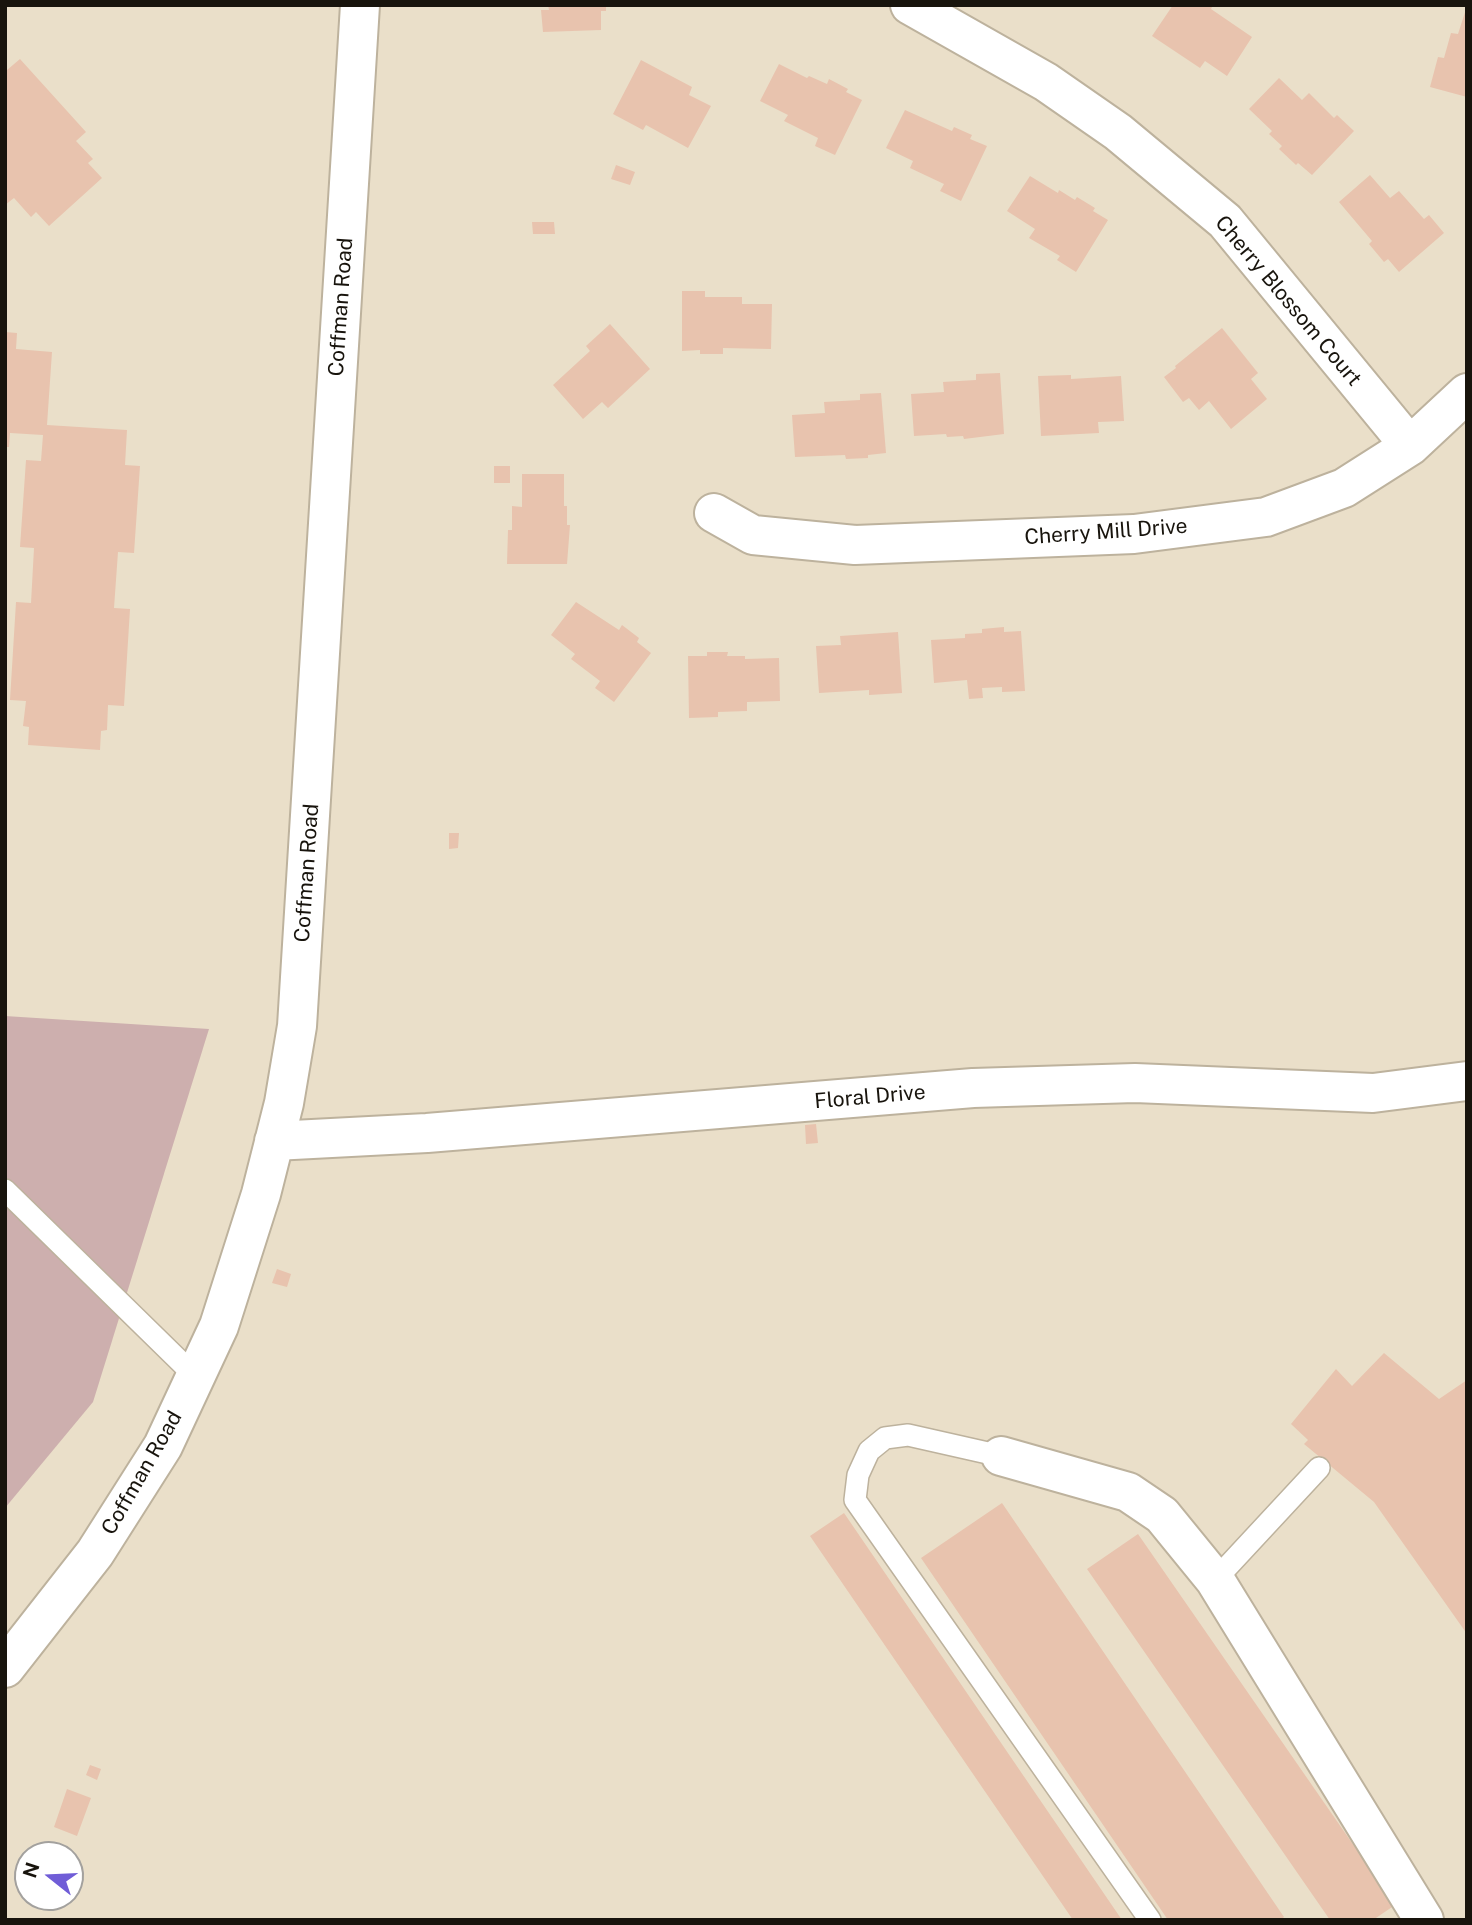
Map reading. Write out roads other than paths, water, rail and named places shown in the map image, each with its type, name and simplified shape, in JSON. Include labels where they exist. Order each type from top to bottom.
[{"type":"street","name":"Coffman Road","points":[[5,1668],[95,1553],[163,1446],[219,1325],[261,1194],[284,1103],[297,1026],[360,5]]},
{"type":"street","name":"Cherry Blossom Court","points":[[910,5],[1056,89],[1118,132],[1224,221],[1410,446]]},
{"type":"street","name":"Cherry Mill Drive","points":[[714,513],[753,535],[855,545],[1134,534],[1266,517],[1344,488],[1410,446],[1467,393]]},
{"type":"street","name":"Floral Drive","points":[[274,1141],[427,1133],[973,1088],[1135,1083],[1373,1093],[1467,1081]]},
{"type":"street","points":[[1001,1456],[1128,1492],[1162,1515],[1215,1580],[1424,1920]]},
{"type":"lane","points":[[5,1190],[195,1376]]},
{"type":"lane","points":[[1001,1456],[908,1435],[885,1438],[869,1451],[858,1475],[855,1500],[1150,1920]]},
{"type":"lane","points":[[1215,1580],[1320,1468]]}]
